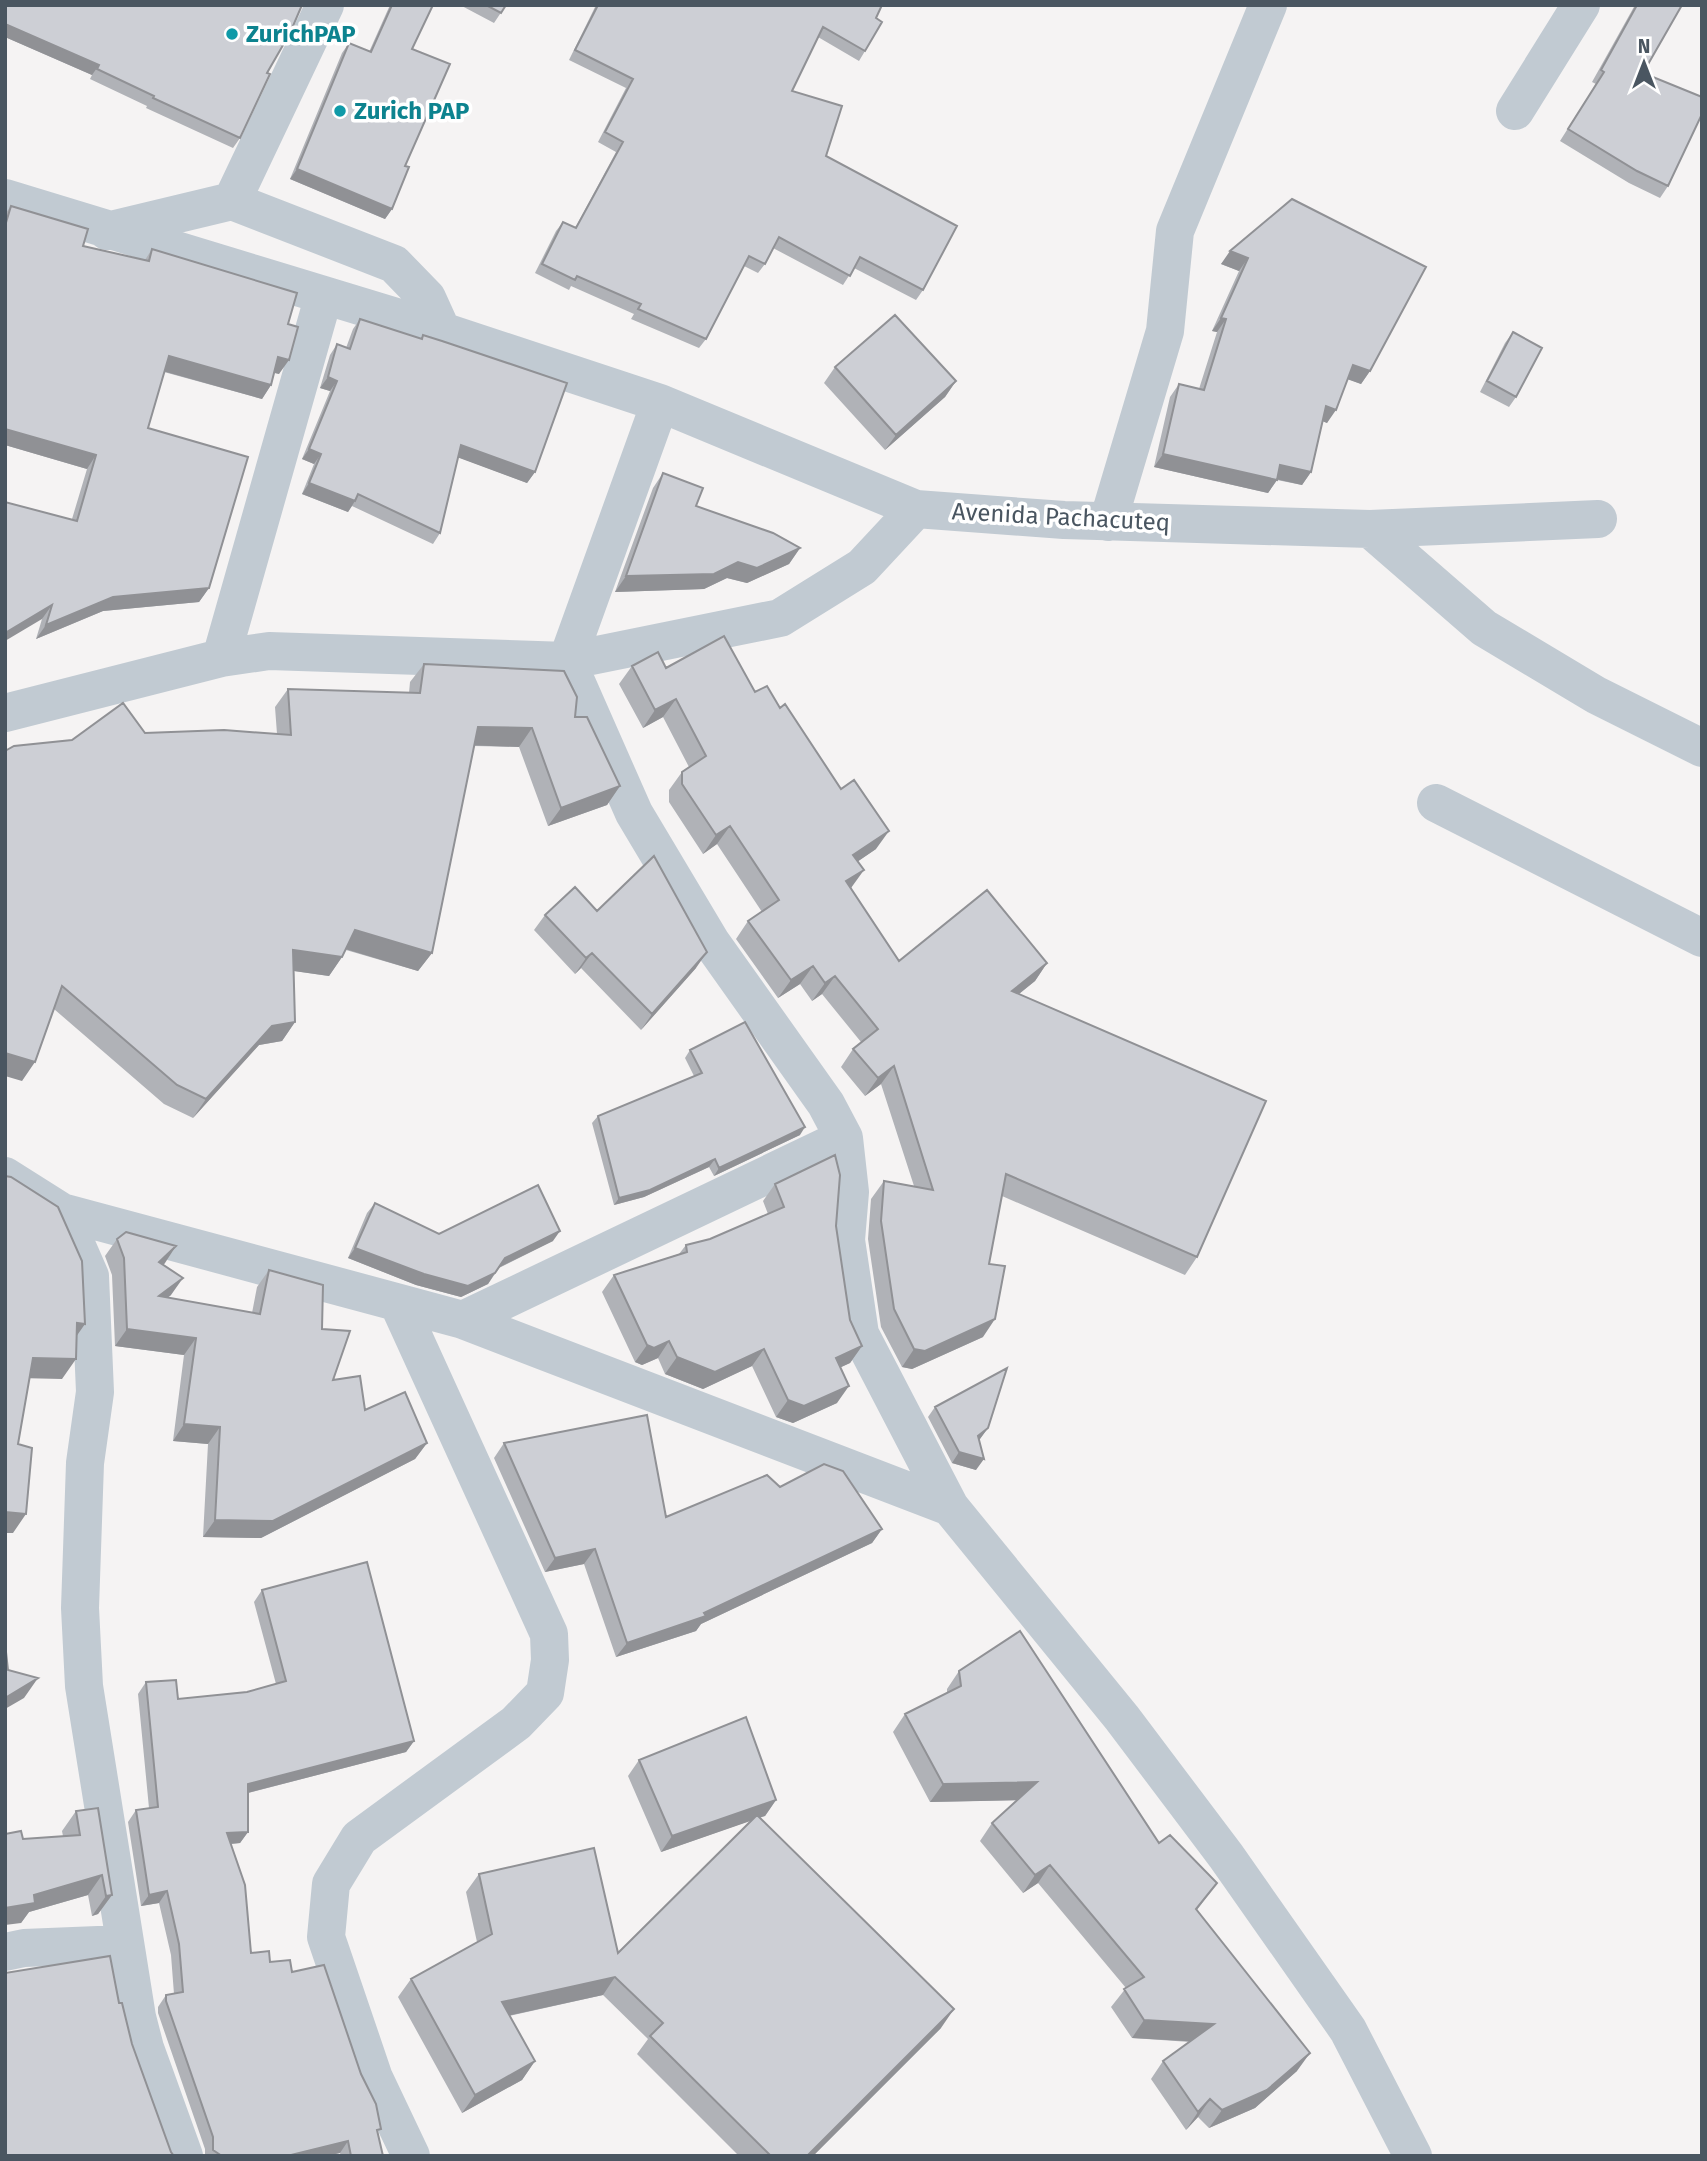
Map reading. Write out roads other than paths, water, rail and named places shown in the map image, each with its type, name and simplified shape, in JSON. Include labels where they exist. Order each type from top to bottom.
[{"type":"street","points":[[232,201],[325,5]]},
{"type":"street","points":[[1108,522],[1165,331],[1175,231],[1268,5]]},
{"type":"street","points":[[1515,111],[1581,5]]},
{"type":"street","points":[[5,198],[442,331],[660,403],[916,509]]},
{"type":"street","points":[[107,231],[232,201],[394,264],[427,298],[442,331]]},
{"type":"street","points":[[220,658],[324,295]]},
{"type":"street","points":[[660,403],[567,661],[634,813],[711,942],[826,1104],[844,1138],[850,1192],[845,1240],[860,1334],[950,1507],[1122,1718],[1226,1856],[1348,2030],[1413,2156]]},
{"type":"street","name":"Avenida Pachacuteq","points":[[5,713],[220,658],[269,651],[567,661],[780,618],[862,567],[916,509],[1108,522],[1370,529],[1598,519]]},
{"type":"street","points":[[1370,529],[1484,628],[1596,695],[1702,748]]},
{"type":"street","points":[[1436,803],[1702,938]]},
{"type":"street","points":[[463,1320],[844,1138]]},
{"type":"street","points":[[5,1176],[62,1213],[463,1320],[950,1507]]},
{"type":"street","points":[[62,1213],[90,1276],[95,1392],[85,1463],[80,1608],[84,1686],[123,1944],[145,2048],[184,2156]]},
{"type":"street","points":[[399,1305],[549,1634],[550,1660],[545,1693],[516,1723],[359,1838],[331,1884],[326,1937],[374,2078],[411,2156]]},
{"type":"street","points":[[5,1952],[24,1948],[123,1944]]},
{"type":"place","name":"ZurichPAP","points":[[232,34]]},
{"type":"place","name":"Zurich PAP","points":[[340,111]]}]
